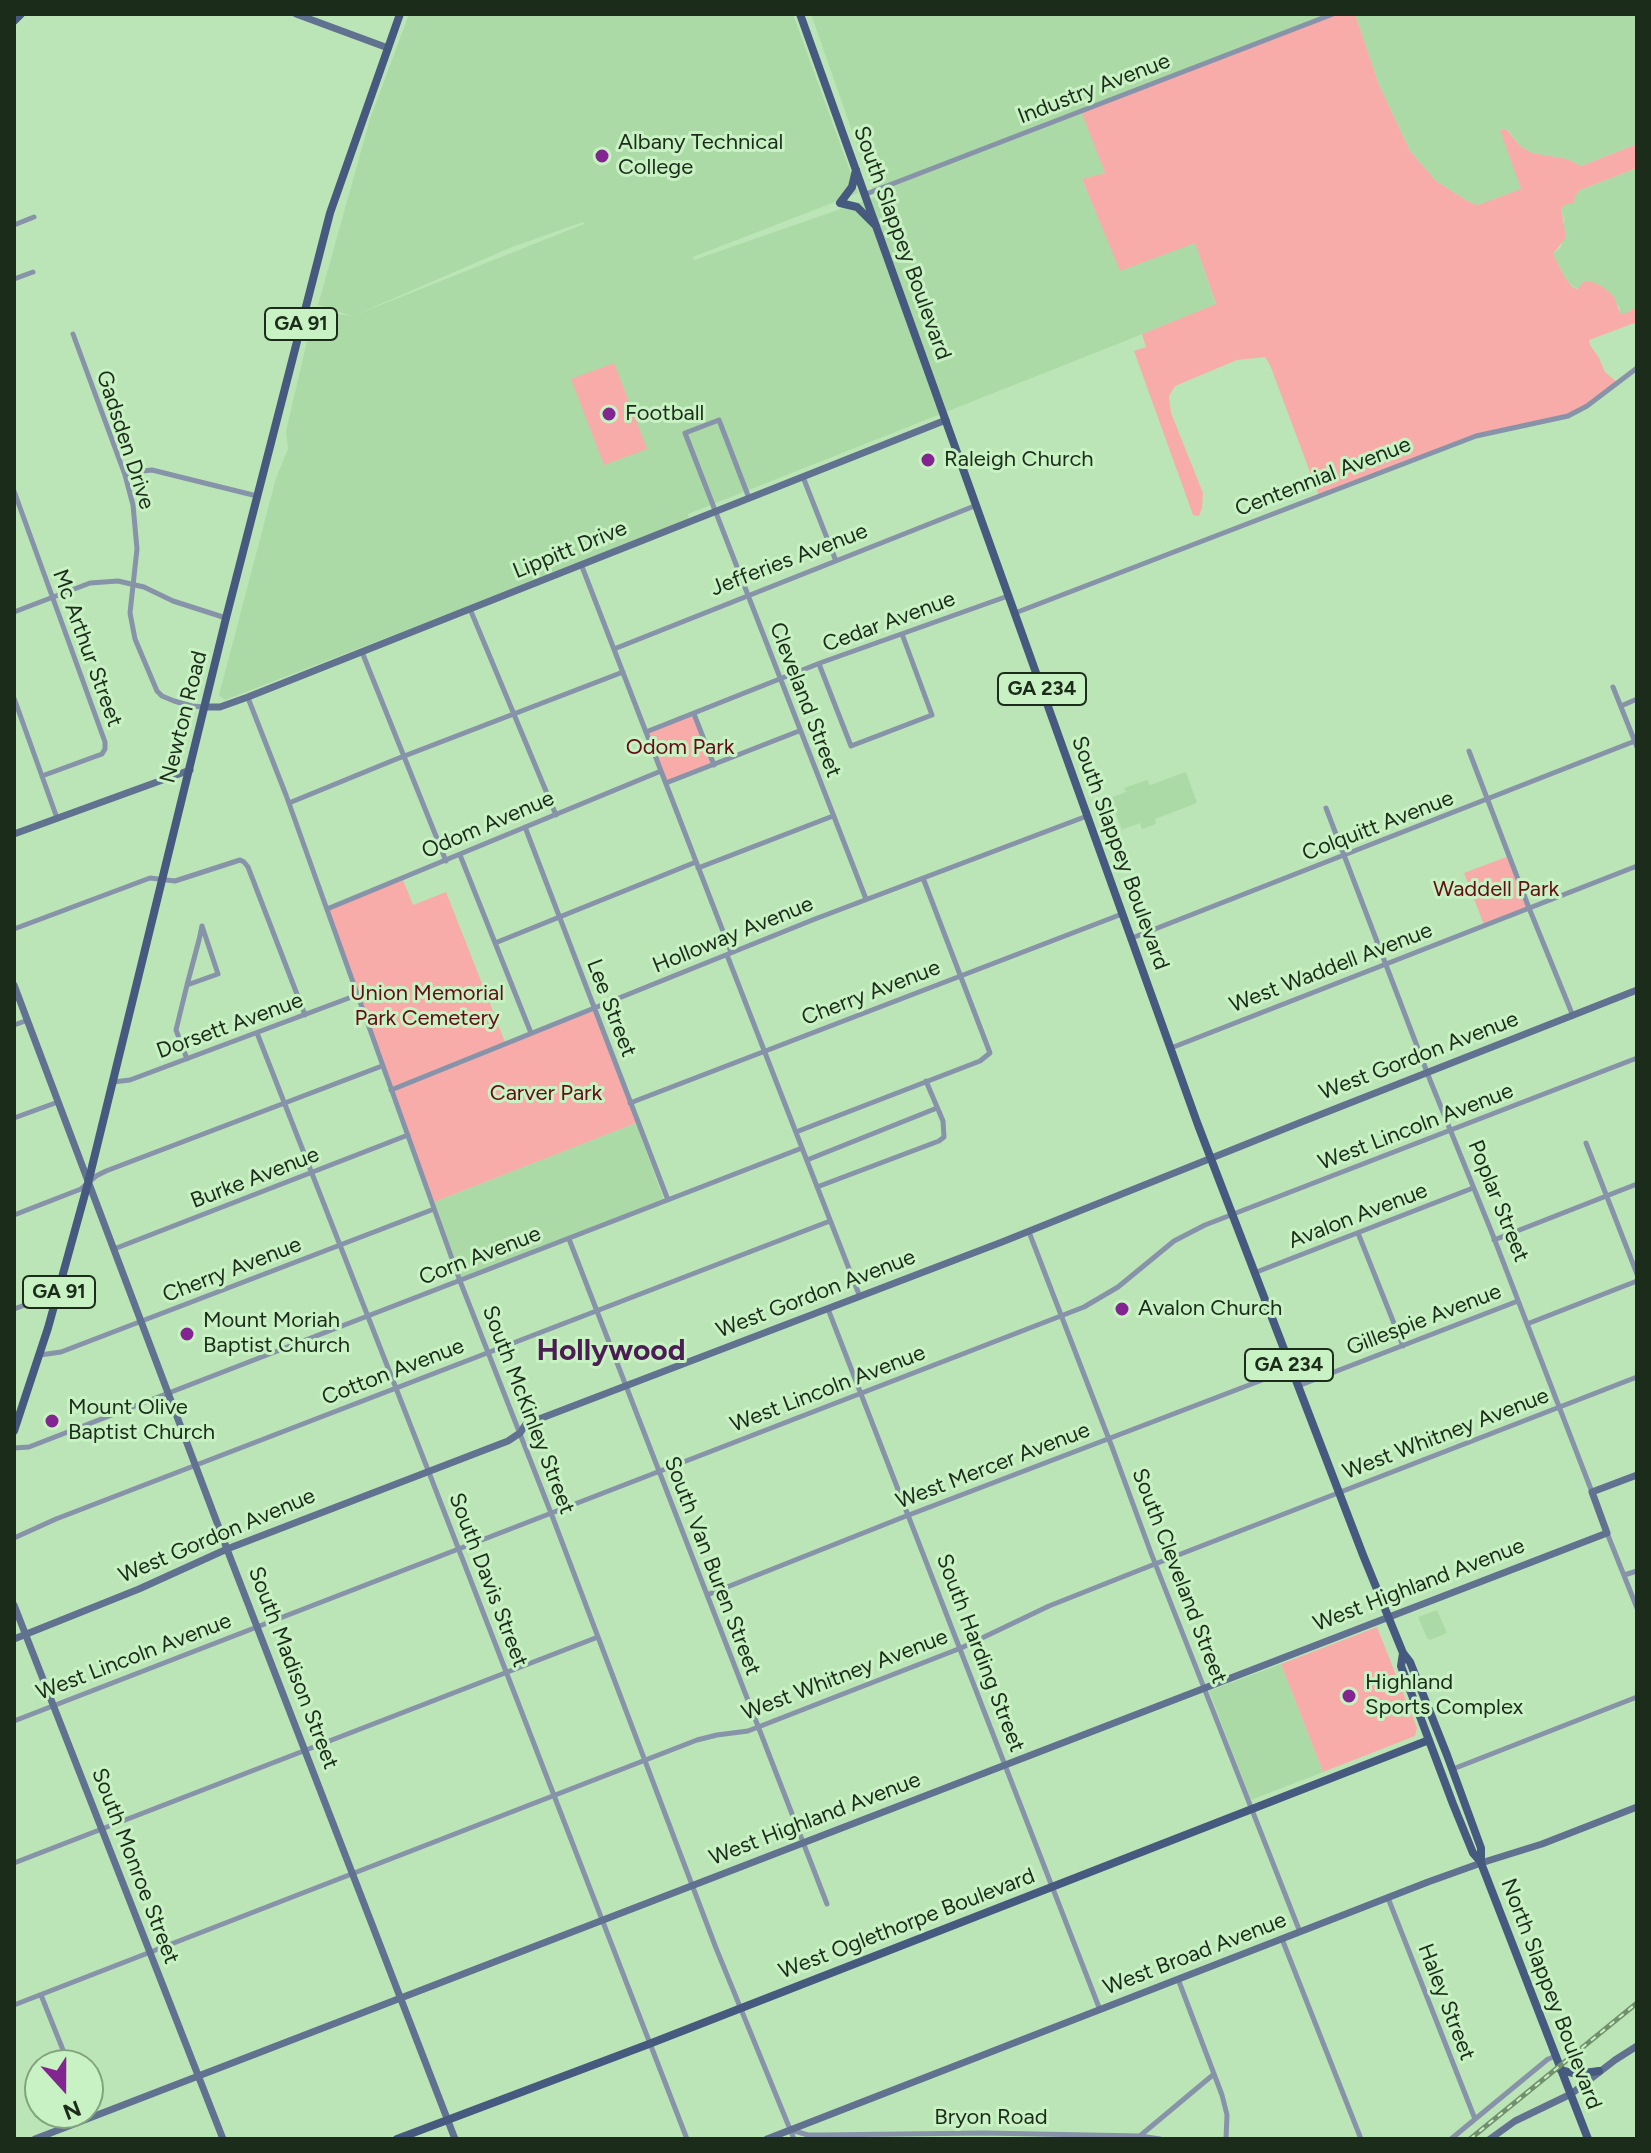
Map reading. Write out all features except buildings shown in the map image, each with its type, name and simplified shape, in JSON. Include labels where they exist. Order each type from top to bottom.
[{"type":"main road","points":[[14,21],[21,14]]},
{"type":"main road","name":"Newton Road","points":[[14,1431],[56,1302],[88,1183],[226,618],[330,213],[400,14]]},
{"type":"main road","name":"South Slappey Boulevard","points":[[800,14],[1232,1215],[1338,1492],[1445,1751]]},
{"type":"main road","points":[[856,167],[852,187],[840,203],[857,207],[879,230]]},
{"type":"main road","name":"South Slappey Boulevard","points":[[1403,1653],[1401,1666],[1429,1740]]},
{"type":"main road","points":[[1433,1720],[1429,1740],[1445,1751]]},
{"type":"main road","name":"West Oglethorpe Boulevard","points":[[397,2139],[1429,1740]]},
{"type":"main road","name":"North Slappey Boulevard","points":[[1429,1740],[1473,1853],[1481,1863],[1588,2139]]},
{"type":"main road","name":"North Slappey Boulevard","points":[[1445,1751],[1481,1848],[1481,1863]]},
{"type":"main road","points":[[1561,2070],[1576,2074],[1599,2071]]},
{"type":"street","points":[[296,14],[388,48]]},
{"type":"street","name":"Industry Avenue","points":[[866,194],[1333,14]]},
{"type":"street","points":[[14,225],[34,217]]},
{"type":"street","points":[[14,279],[33,272]]},
{"type":"street","name":"Gadsden Drive","points":[[73,334],[133,505],[137,535],[130,602],[131,624],[155,688],[162,696],[205,707]]},
{"type":"street","name":"Centennial Avenue","points":[[1015,613],[1476,436],[1568,416],[1587,406],[1637,368]]},
{"type":"street","name":"Cleveland Street","points":[[749,498],[719,420],[685,433],[866,899]]},
{"type":"street","name":"Lippitt Drive","points":[[205,707],[220,707],[248,697],[946,420]]},
{"type":"street","points":[[125,475],[152,470],[257,496]]},
{"type":"street","points":[[803,477],[836,561]]},
{"type":"street","name":"Mc Arthur Street","points":[[14,491],[105,742],[102,754],[42,776]]},
{"type":"street","name":"Jefferies Avenue","points":[[614,649],[977,505]]},
{"type":"street","points":[[581,564],[860,1297]]},
{"type":"street","points":[[14,612],[98,581],[118,581],[144,587],[182,605],[226,618]]},
{"type":"street","name":"Cedar Avenue","points":[[646,732],[819,664],[1009,596]]},
{"type":"street","points":[[470,608],[556,815]]},
{"type":"street","points":[[819,664],[851,746],[932,715],[902,634]]},
{"type":"street","points":[[362,652],[446,861]]},
{"type":"street","points":[[289,803],[623,672]]},
{"type":"street","points":[[1613,687],[1636,744]]},
{"type":"street","name":"South McKinley Street","points":[[248,697],[460,1281],[740,2008],[794,2139]]},
{"type":"street","points":[[14,698],[57,818]]},
{"type":"street","points":[[1621,706],[1637,699]]},
{"type":"street","points":[[694,714],[714,765]]},
{"type":"street","points":[[666,783],[799,731]]},
{"type":"street","name":"Colquitt Avenue","points":[[1132,938],[1636,744]]},
{"type":"street","points":[[1469,751],[1573,1016]]},
{"type":"street","points":[[14,834],[190,770]]},
{"type":"street","name":"Odom Avenue","points":[[327,909],[661,771]]},
{"type":"street","name":"Poplar Street","points":[[1326,808],[1637,1608]]},
{"type":"street","points":[[495,943],[560,916],[833,816]]},
{"type":"street","name":"Holloway Avenue","points":[[391,1090],[866,899],[1088,816]]},
{"type":"street","name":"Lee Street","points":[[525,827],[668,1200]]},
{"type":"street","points":[[460,855],[531,1033]]},
{"type":"street","points":[[14,929],[150,878],[175,881],[240,860],[248,867],[305,1015]]},
{"type":"street","name":"West Waddell Avenue","points":[[1171,1048],[1637,866]]},
{"type":"street","points":[[796,1132],[986,1059],[990,1053],[923,878]]},
{"type":"street","name":"Cherry Avenue","points":[[630,1103],[1123,913]]},
{"type":"street","points":[[187,985],[218,974],[202,926],[199,940],[187,985],[176,1030],[187,1059]]},
{"type":"street","name":"South Madison Street","points":[[14,985],[455,2139]]},
{"type":"street","name":"West Gordon Avenue","points":[[14,1639],[139,1589],[227,1549],[508,1441],[520,1433],[526,1424],[1029,1232],[1637,990]]},
{"type":"street","name":"Dorsett Avenue","points":[[112,1082],[130,1080],[357,995]]},
{"type":"street","points":[[14,1025],[28,1020]]},
{"type":"street","name":"South Davis Street","points":[[257,1033],[687,2139]]},
{"type":"street","name":"West Lincoln Avenue","points":[[14,1721],[1062,1315],[1102,1297],[1174,1241],[1205,1225],[1637,1058]]},
{"type":"street","points":[[14,1215],[71,1194],[106,1171],[382,1066]]},
{"type":"street","points":[[817,1187],[944,1137],[943,1121],[926,1081]]},
{"type":"street","points":[[14,1118],[58,1102]]},
{"type":"street","points":[[807,1160],[937,1108]]},
{"type":"street","name":"Burke Avenue","points":[[113,1249],[408,1135]]},
{"type":"street","points":[[1586,1143],[1637,1274]]},
{"type":"street","name":"Corn Avenue","points":[[14,1448],[29,1447],[802,1148]]},
{"type":"street","points":[[1494,1240],[1637,1184]]},
{"type":"street","name":"Avalon Avenue","points":[[1254,1273],[1473,1188]]},
{"type":"street","name":"Cherry Avenue","points":[[40,1355],[61,1352],[434,1209]]},
{"type":"street","name":"Cotton Avenue","points":[[14,1538],[56,1519],[830,1221]]},
{"type":"street","name":"South Cleveland Street","points":[[1029,1232],[1300,1932]]},
{"type":"street","points":[[1358,1233],[1403,1346]]},
{"type":"street","name":"South Van Buren Street","points":[[569,1239],[827,1904]]},
{"type":"street","name":"Gillespie Avenue","points":[[1527,1324],[1637,1281]]},
{"type":"street","points":[[14,1309],[41,1299],[56,1302]]},
{"type":"street","name":"Gillespie Avenue","points":[[1298,1386],[1518,1301]]},
{"type":"street","name":"South Harding Street","points":[[828,1309],[1100,2010]]},
{"type":"street","name":"West Mercer Avenue","points":[[707,1595],[1291,1369]]},
{"type":"street","name":"West Whitney Avenue","points":[[14,2005],[710,1736],[757,1727],[961,1648],[1049,1606],[1637,1377]]},
{"type":"street","points":[[1592,1492],[1637,1475]]},
{"type":"street","name":"West Highland Avenue","points":[[104,2110],[1607,1533]]},
{"type":"street","points":[[1624,1575],[1637,1571]]},
{"type":"street","name":"South Monroe Street","points":[[14,1605],[223,2139]]},
{"type":"street","points":[[14,1863],[598,1637]]},
{"type":"street","points":[[1453,1769],[1637,1697]]},
{"type":"street","name":"West Broad Avenue","points":[[767,2139],[1388,1898],[1637,1807]]},
{"type":"street","name":"Haley Street","points":[[1388,1898],[1475,2119]]},
{"type":"street","points":[[1282,1939],[1361,2139]]},
{"type":"street","points":[[1178,1979],[1226,2109],[1226,2139]]},
{"type":"street","points":[[41,1995],[63,2049]]},
{"type":"street","points":[[1490,2139],[1515,2121],[1571,2094],[1637,2046]]},
{"type":"street","points":[[1451,2139],[1548,2059],[1556,2056]]},
{"type":"street","points":[[1140,2136],[1214,2074]]},
{"type":"street","points":[[812,2121],[821,2135]]},
{"type":"street","name":"West Highland Avenue","points":[[35,2139],[58,2129]]},
{"type":"street","name":"Bryon Road","points":[[790,2130],[808,2135],[984,2133],[1160,2139]]},
{"type":"shaded area","points":[[409,14],[793,14],[858,193],[693,257],[694,260],[875,197],[811,14],[1333,14],[1105,173],[1082,180],[1121,270],[1195,242],[1216,305],[688,514],[689,521],[225,700],[219,695],[276,478],[288,449],[286,431],[314,311],[352,316],[318,305],[370,119]],"holes":[[[584,224],[353,316],[512,247]]]},
{"type":"shaded area","points":[[1355,14],[1637,14],[1637,144],[1581,166],[1567,159],[1532,153],[1520,146],[1508,130],[1501,131],[1522,189],[1478,205],[1469,202],[1436,181],[1410,151],[1379,85]]},
{"type":"shaded area","points":[[1637,168],[1637,307],[1620,313],[1619,306],[1572,286],[1553,254],[1561,247],[1564,220],[1561,208],[1580,190]]},
{"type":"shaded area","points":[[1186,772],[1197,803],[1155,819],[1156,824],[1142,829],[1140,823],[1122,830],[1110,798],[1126,792],[1124,788],[1147,780],[1150,785]]},
{"type":"shaded area","points":[[636,1123],[664,1200],[461,1278],[434,1202]]},
{"type":"shaded area","points":[[1437,1610],[1447,1633],[1430,1640],[1418,1617]]},
{"type":"shaded area","points":[[1281,1664],[1323,1772],[1251,1800],[1209,1691]]},
{"type":"green space","points":[[1333,14],[1355,14],[1379,85],[1410,151],[1436,181],[1469,202],[1478,205],[1521,189],[1500,130],[1507,130],[1520,146],[1532,153],[1567,159],[1581,166],[1637,144],[1637,168],[1580,190],[1574,203],[1561,208],[1566,237],[1553,254],[1572,287],[1577,289],[1583,282],[1593,282],[1603,287],[1614,297],[1620,313],[1637,307],[1637,322],[1589,340],[1605,372],[1618,383],[1578,412],[1490,432],[1319,496],[1265,357],[1237,360],[1175,386],[1169,396],[1171,413],[1203,493],[1199,516],[1193,515],[1134,351],[1146,347],[1142,334],[1216,304],[1195,243],[1120,271],[1082,179],[1105,173],[1081,111]]},
{"type":"green space","name":"Football","points":[[614,363],[647,449],[604,465],[571,379]]},
{"type":"green space","name":"Odom Park","points":[[694,715],[713,764],[666,782],[647,733]]},
{"type":"green space","name":"Waddell Park","points":[[1509,856],[1529,908],[1484,925],[1464,873]]},
{"type":"green space","name":"Union Memorial Park Cemetery","points":[[403,880],[413,905],[446,892],[505,1042],[392,1087],[329,910]]},
{"type":"green space","name":"Carver Park","points":[[593,1011],[636,1123],[434,1202],[393,1091]]},
{"type":"green space","name":"Highland Sports Complex","points":[[1377,1627],[1417,1728],[1415,1736],[1323,1772],[1281,1664]]},
{"type":"railway","points":[[1470,2139],[1637,2003]]},
{"type":"place","name":"Albany Technical College","points":[[602,156]]},
{"type":"place","name":"Football","points":[[609,414]]},
{"type":"place","name":"Raleigh Church","points":[[928,460]]},
{"type":"place","name":"Avalon Church","points":[[1122,1309]]},
{"type":"place","name":"Mount Moriah Baptist Church","points":[[187,1334]]},
{"type":"place","name":"Mount Olive Baptist Church","points":[[52,1421]]},
{"type":"place","name":"Highland Sports Complex","points":[[1349,1696]]},
{"type":"district","name":"Hollywood","points":[[611,1351]]}]
